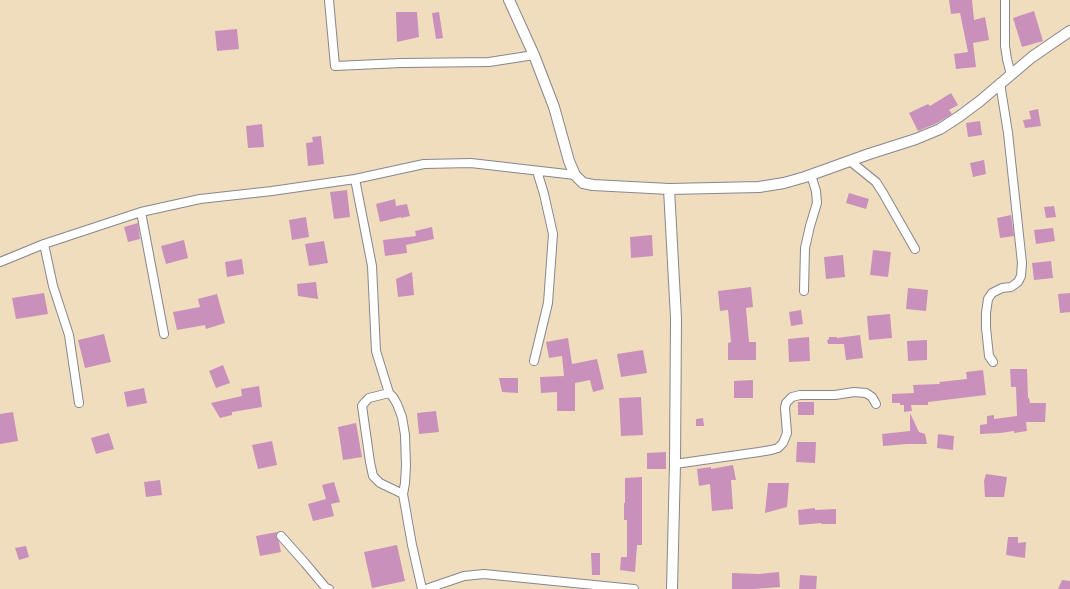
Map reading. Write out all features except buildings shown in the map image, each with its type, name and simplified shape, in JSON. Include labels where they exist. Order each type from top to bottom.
[{"type":"street","points":[[329,0],[335,66],[401,63],[489,62],[534,55]]},
{"type":"street","points":[[509,0],[534,55],[554,107],[569,161],[575,175],[583,182],[593,185],[669,189],[759,187],[784,183],[811,175],[916,139],[940,129],[980,101],[1032,57],[1070,31]]},
{"type":"street","points":[[1005,0],[1005,46],[1011,74]]},
{"type":"street","points":[[992,362],[989,356],[986,313],[988,299],[992,293],[1002,288],[1011,287],[1018,282],[1021,276],[1022,263],[1008,133],[1000,83]]},
{"type":"street","points":[[850,161],[876,182],[915,249]]},
{"type":"street","points":[[0,262],[44,244],[141,212],[200,199],[272,191],[355,179],[424,164],[471,163],[575,175]]},
{"type":"street","points":[[534,361],[548,303],[553,234],[537,171]]},
{"type":"street","points":[[804,291],[805,248],[817,203],[816,191],[811,175]]},
{"type":"street","points":[[355,179],[372,266],[376,351],[389,393],[398,404],[405,435],[406,466],[403,494],[422,589]]},
{"type":"street","points":[[669,189],[676,318],[672,589]]},
{"type":"street","points":[[141,212],[164,334]]},
{"type":"street","points":[[44,244],[53,286],[68,336],[79,403]]},
{"type":"street","points":[[675,464],[778,448],[783,443],[787,433],[786,402],[792,397],[800,395],[835,395],[854,392],[866,393],[872,396],[876,404]]},
{"type":"street","points":[[389,393],[369,398],[362,406],[373,476],[380,483],[403,494]]},
{"type":"street","points":[[281,536],[306,563],[326,588],[329,589]]},
{"type":"street","points":[[426,589],[464,576],[484,574],[634,589]]}]
